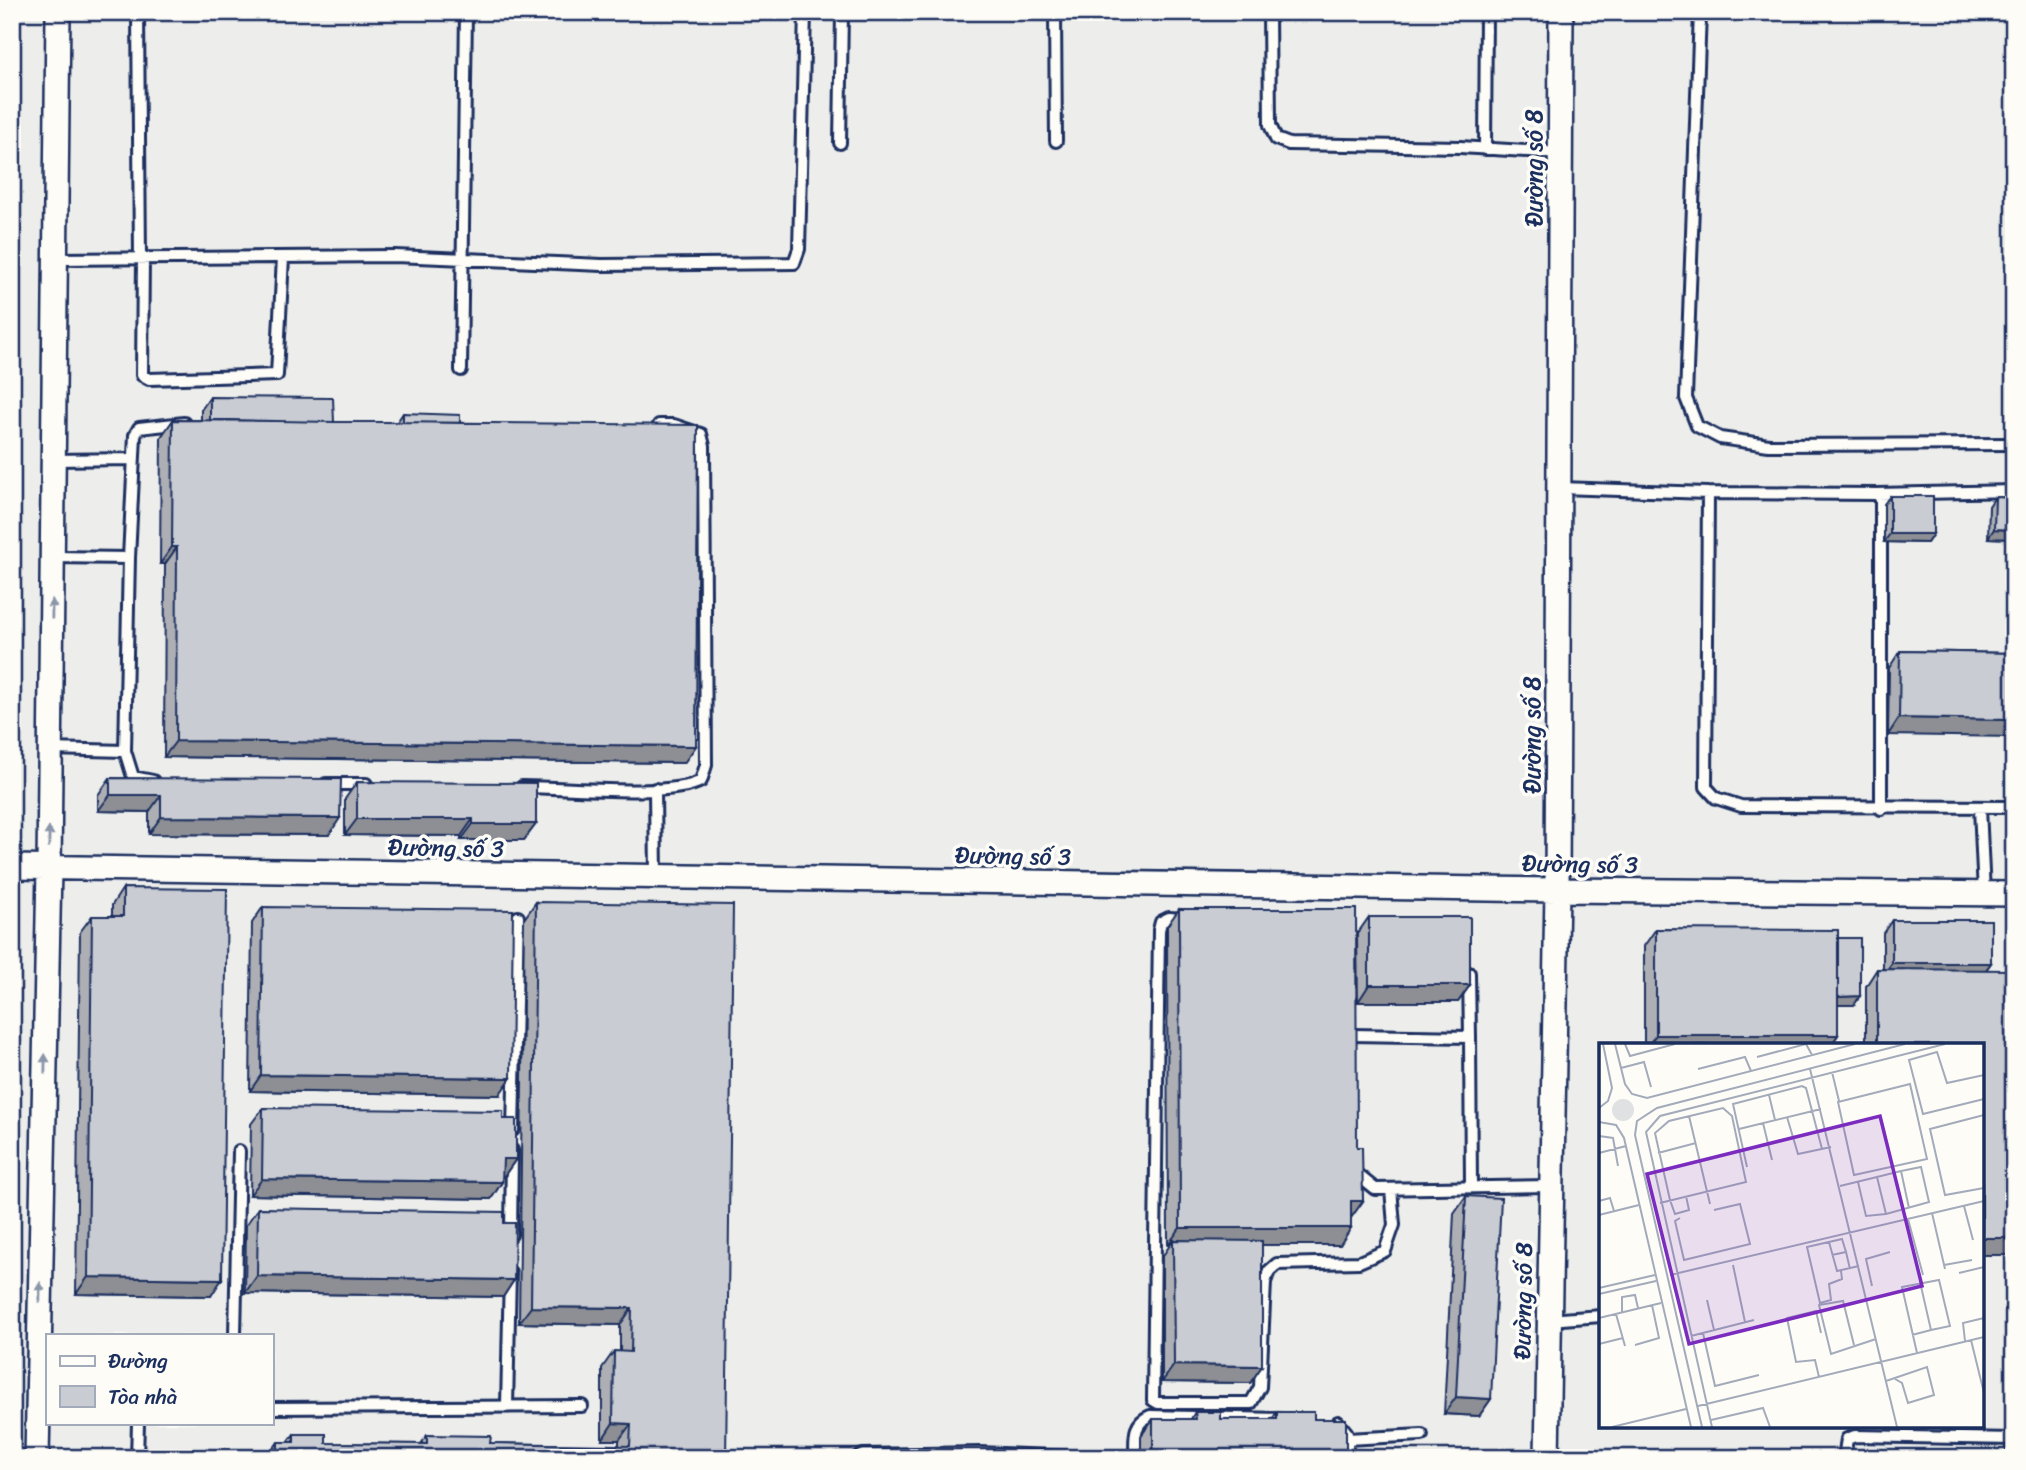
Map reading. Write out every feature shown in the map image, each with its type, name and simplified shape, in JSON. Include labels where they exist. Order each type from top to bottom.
[{"type":"street","points":[[37,1458],[43,1410],[58,12]]},
{"type":"street","name":"Đường số 8","points":[[1547,1458],[1558,890],[1561,12]]},
{"type":"street","name":"Đường số 3","points":[[12,867],[1558,890],[2014,894]]},
{"type":"lane","points":[[138,12],[142,375],[149,379],[277,375],[283,257]]},
{"type":"lane","points":[[461,370],[466,12]]},
{"type":"lane","points":[[56,260],[283,257],[464,259],[602,265],[794,262],[799,249],[806,12]]},
{"type":"lane","points":[[840,143],[842,12]]},
{"type":"lane","points":[[1055,12],[1056,141]]},
{"type":"lane","points":[[1269,12],[1269,125],[1276,139],[1289,145],[1560,153]]},
{"type":"lane","points":[[1485,149],[1486,12]]},
{"type":"lane","points":[[1700,12],[1686,398],[1697,426],[1720,438],[1769,445],[2014,444]]},
{"type":"lane","points":[[164,781],[133,777],[125,751],[133,459],[135,435],[139,428],[184,423]]},
{"type":"lane","points":[[505,786],[655,789],[691,786],[701,781],[706,765],[704,446],[701,434],[695,429],[674,425],[646,425]]},
{"type":"lane","points":[[53,460],[133,459]]},
{"type":"lane","points":[[1560,488],[1709,493],[1877,494],[2014,491]]},
{"type":"lane","points":[[1709,493],[1706,787],[1716,798],[1741,806],[1881,809],[2014,807]]},
{"type":"lane","points":[[1877,494],[1881,499],[1881,809]]},
{"type":"lane","points":[[52,557],[129,558]]},
{"type":"lane","points":[[50,749],[125,751]]},
{"type":"lane","points":[[314,784],[382,785]]},
{"type":"lane","points":[[655,789],[656,877]]},
{"type":"lane","points":[[1980,808],[1984,894]]},
{"type":"lane","points":[[510,1252],[518,916]]},
{"type":"lane","points":[[1196,919],[1168,918],[1161,922],[1159,930],[1153,1400],[1158,1403],[1251,1403],[1260,1387],[1265,1282],[1269,1270],[1277,1264],[1359,1262],[1385,1251],[1394,1226],[1391,1189]]},
{"type":"lane","points":[[1469,959],[1471,1187]]},
{"type":"lane","points":[[1351,1021],[1352,1048]]},
{"type":"lane","points":[[1352,1035],[1470,1037]]},
{"type":"lane","points":[[235,1334],[240,1151]]},
{"type":"lane","points":[[1353,1157],[1353,1171],[1358,1178],[1375,1189],[1552,1186]]},
{"type":"lane","points":[[507,1406],[510,1266]]},
{"type":"lane","points":[[1549,1320],[1599,1316]]},
{"type":"lane","points":[[273,1408],[582,1406]]},
{"type":"lane","points":[[1135,1458],[1136,1426],[1139,1420],[1150,1416],[1302,1419]]},
{"type":"lane","points":[[1329,1419],[1339,1422],[1347,1438],[1347,1458]]},
{"type":"lane","points":[[136,1458],[138,1424]]},
{"type":"lane","points":[[1347,1438],[1422,1435]]},
{"type":"lane","points":[[1843,1458],[1847,1439],[1855,1436],[2013,1439],[2012,1458]]},
{"type":"lane","points":[[856,1458],[863,1455],[980,1454],[1094,1458]]},
{"type":"shaded area","points":[[12,12],[2014,12],[2014,1458],[12,1458]]},
{"type":"building","points":[[210,397],[333,398],[334,422],[210,420]]},
{"type":"building","points":[[403,413],[460,415],[460,423],[403,422]]},
{"type":"building","points":[[173,420],[698,425],[696,746],[176,741],[177,547],[172,547]]},
{"type":"building","points":[[1890,496],[1933,496],[1933,534],[1890,534]]},
{"type":"building","points":[[1995,497],[2014,498],[2014,530],[1994,529]]},
{"type":"building","points":[[1900,651],[2014,653],[2014,720],[1899,718]]},
{"type":"building","points":[[110,778],[341,779],[340,818],[161,817],[161,795],[110,795]]},
{"type":"building","points":[[357,782],[536,783],[536,824],[473,824],[473,819],[357,819]]},
{"type":"building","points":[[123,888],[227,889],[222,1279],[88,1277],[92,916],[123,916]]},
{"type":"building","points":[[536,902],[733,905],[726,1458],[278,1458],[278,1442],[294,1442],[294,1434],[326,1434],[326,1443],[427,1444],[427,1435],[491,1436],[490,1443],[630,1446],[631,1424],[613,1423],[614,1351],[631,1352],[632,1308],[531,1307]]},
{"type":"building","points":[[263,907],[513,910],[511,1078],[261,1075]]},
{"type":"building","points":[[1179,909],[1356,909],[1357,1147],[1362,1147],[1363,1201],[1351,1201],[1351,1228],[1180,1228]]},
{"type":"building","points":[[1369,917],[1470,917],[1470,985],[1369,985]]},
{"type":"building","points":[[1892,920],[1991,920],[1991,963],[1892,963]]},
{"type":"building","points":[[1656,929],[1838,930],[1838,1035],[1656,1035]]},
{"type":"building","points":[[1838,938],[1860,938],[1860,996],[1838,997]]},
{"type":"building","points":[[1877,969],[2014,970],[2014,1238],[1984,1238],[1984,1043],[1877,1043]]},
{"type":"building","points":[[263,1108],[503,1111],[503,1119],[516,1119],[516,1159],[503,1159],[502,1182],[262,1179]]},
{"type":"building","points":[[1466,1196],[1501,1198],[1491,1399],[1456,1397]]},
{"type":"building","points":[[258,1208],[504,1212],[504,1223],[515,1223],[514,1280],[257,1276]]},
{"type":"building","points":[[1173,1240],[1262,1241],[1262,1366],[1174,1365]]},
{"type":"building","points":[[1195,1412],[1221,1412],[1221,1419],[1277,1419],[1277,1412],[1314,1412],[1314,1419],[1346,1419],[1346,1458],[1153,1458],[1153,1419],[1196,1419]]}]
